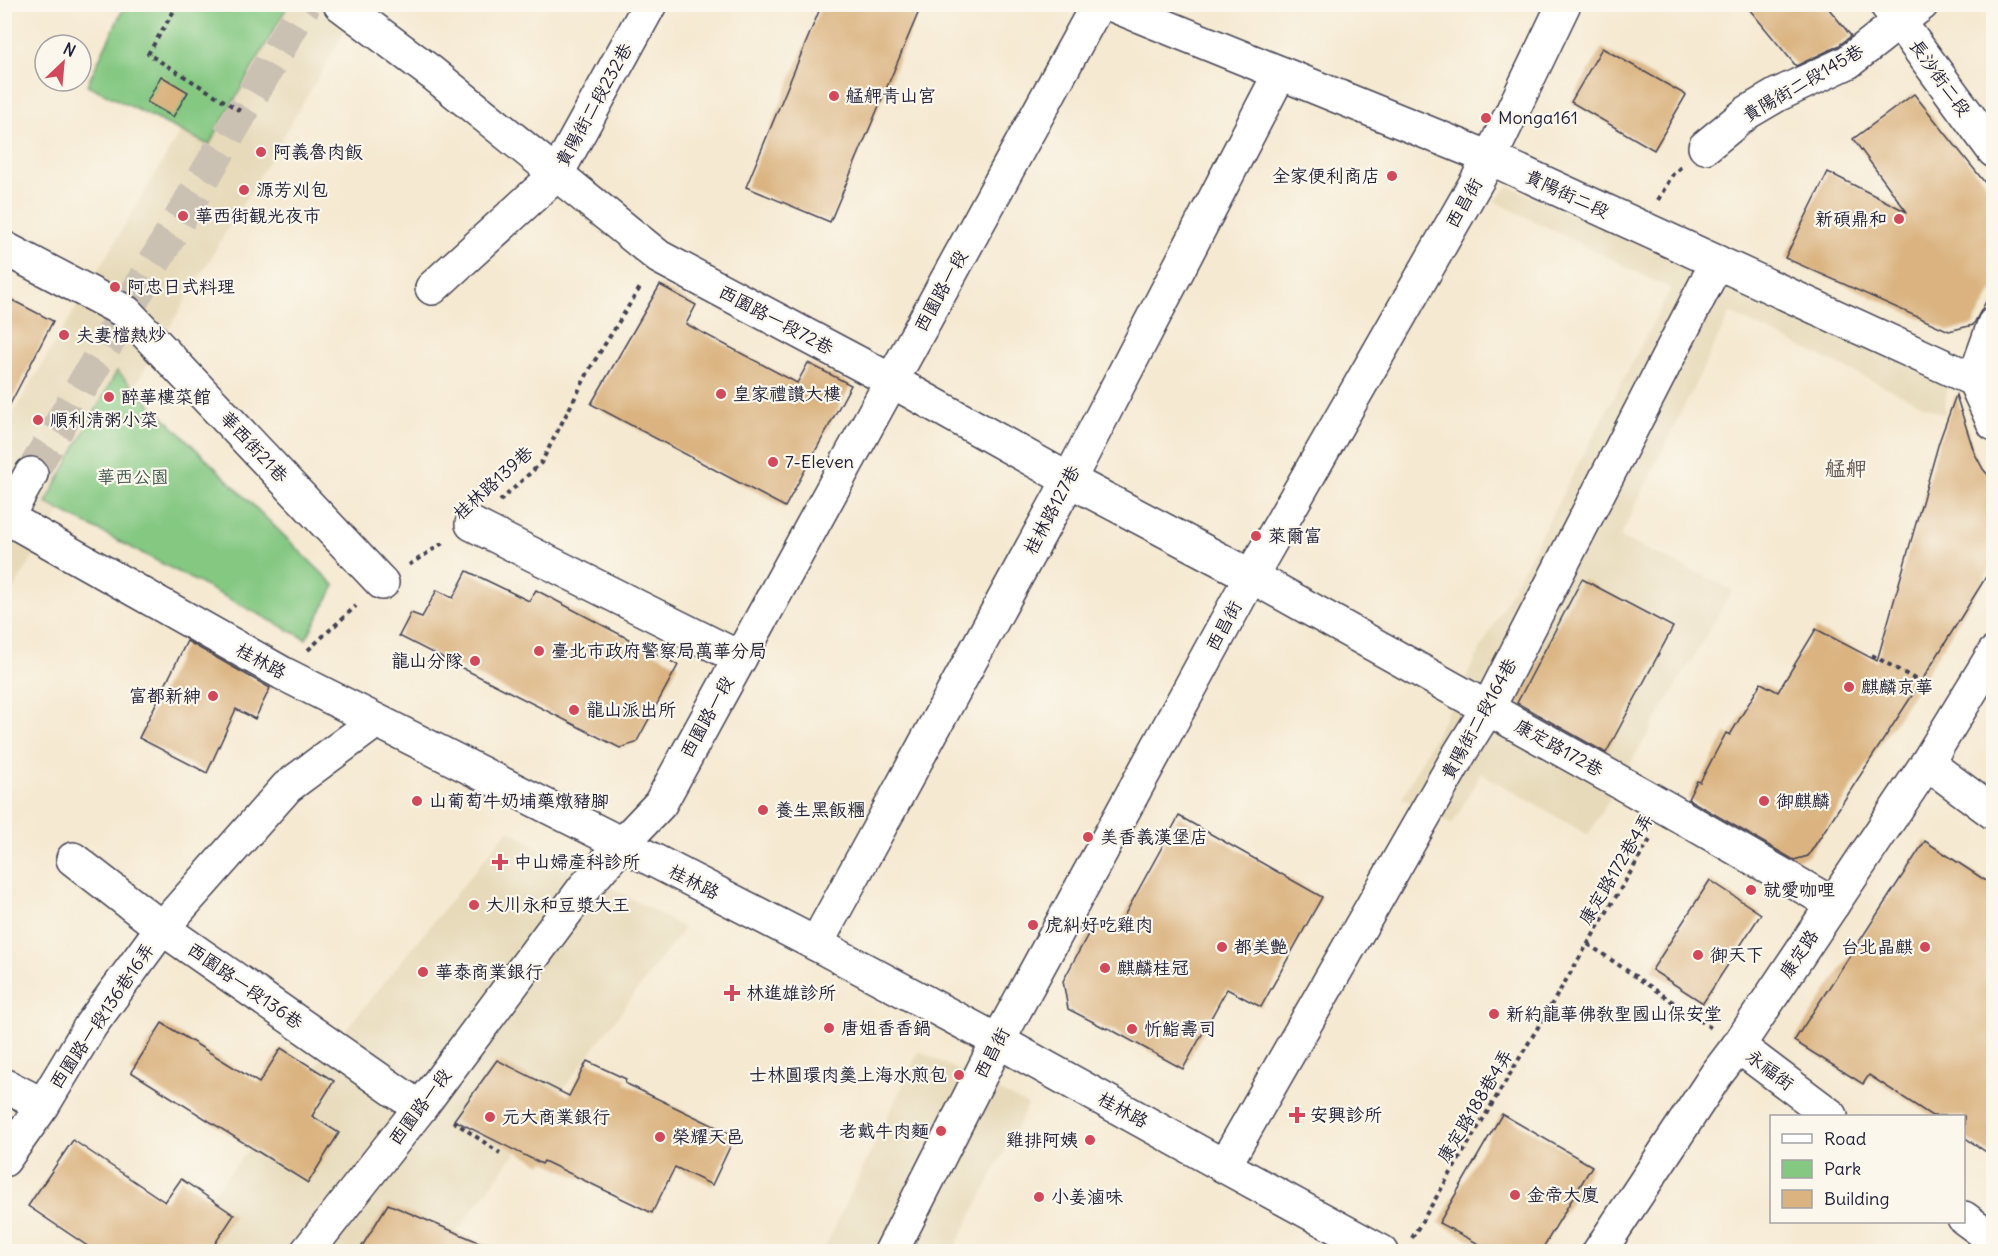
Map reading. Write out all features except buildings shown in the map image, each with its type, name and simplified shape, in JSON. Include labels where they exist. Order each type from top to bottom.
[{"type":"street","name":"西園路一段72巷","points":[[340,4],[432,73],[659,257],[892,381],[1069,480],[1251,576]]},
{"type":"street","name":"貴陽街二段232巷","points":[[432,288],[556,175],[650,4]]},
{"type":"street","name":"西園路一段","points":[[307,1251],[423,1105],[584,888],[660,804],[1098,4]]},
{"type":"street","name":"貴陽街二段","points":[[1110,4],[1490,158],[1974,380]]},
{"type":"street","name":"西昌街","points":[[891,1251],[998,1041],[1251,576],[1490,158],[1564,4]]},
{"type":"street","name":"貴陽街二段145巷","points":[[1704,147],[1748,112],[1777,95],[1848,62],[1903,11]]},
{"type":"street","name":"長沙街二段","points":[[1903,11],[1994,151]]},
{"type":"street","name":"桂林路127巷","points":[[816,944],[1069,480],[1280,73]]},
{"type":"street","name":"華西街21巷","points":[[4,248],[126,312],[382,583]]},
{"type":"street","name":"貴陽街二段164巷","points":[[1224,1166],[1488,708],[1717,262]]},
{"type":"street","points":[[1994,324],[1974,380],[1994,423]]},
{"type":"street","points":[[5,519],[31,474]]},
{"type":"street","name":"桂林路","points":[[5,519],[282,674],[816,944],[1224,1166],[1396,1246]]},
{"type":"street","points":[[472,524],[740,658]]},
{"type":"street","name":"康定路172巷","points":[[1251,576],[1833,904]]},
{"type":"street","name":"康定路","points":[[1599,1251],[1928,763],[1994,653]]},
{"type":"street","name":"西園路一段136巷16弄","points":[[4,1160],[43,1105],[91,1025],[162,928],[287,787],[376,720]]},
{"type":"street","points":[[1928,763],[1994,813]]},
{"type":"street","name":"西園路一段136巷","points":[[73,859],[162,928],[423,1105]]},
{"type":"street","name":"永福街","points":[[1738,1046],[1830,1115]]},
{"type":"street","name":"西園路一段136巷16弄","points":[[4,1085],[43,1105]]},
{"type":"street","points":[[1965,1219],[1994,1240]]},
{"type":"path","points":[[178,4],[148,54],[242,112]]},
{"type":"path","points":[[1642,228],[1673,174],[1704,147]]},
{"type":"path","name":"桂林路139巷","points":[[282,674],[382,583],[472,524],[541,463],[592,364],[659,257]]},
{"type":"path","points":[[1872,655],[1923,683]]},
{"type":"path","name":"康定路172巷4弄","points":[[1588,944],[1668,809]]},
{"type":"path","points":[[1588,944],[1738,1046]]},
{"type":"path","name":"康定路188巷4弄","points":[[1396,1246],[1588,944]]},
{"type":"path","points":[[423,1105],[500,1153]]},
{"type":"shaded area","name":"華西街観光夜市","points":[[256,5],[361,5],[5,604],[5,427]]},
{"type":"shaded area","points":[[1509,186],[1948,383],[1944,415],[1730,313],[1620,537],[1733,590],[1588,835],[1481,773],[1452,825],[1402,798],[1671,289],[1494,201]]},
{"type":"shaded area","points":[[508,830],[684,928],[442,1251],[165,1252]]},
{"type":"shaded area","points":[[919,1051],[1028,1105],[953,1251],[823,1252]]},
{"type":"green space","points":[[125,5],[288,5],[209,145],[93,88],[93,72]]},
{"type":"green space","name":"華西公園","points":[[117,371],[335,586],[306,639],[46,503]]},
{"type":"tunnel","points":[[31,474],[305,4]]},
{"type":"place","name":"艋舺青山宮","points":[[834,96]]},
{"type":"place","name":"Monga161","points":[[1486,118]]},
{"type":"place","name":"阿義魯肉飯","points":[[261,152]]},
{"type":"place","name":"全家便利商店","points":[[1392,176]]},
{"type":"place","name":"源芳刈包","points":[[244,190]]},
{"type":"place","name":"華西街観光夜市","points":[[183,216]]},
{"type":"place","name":"新碩鼎和","points":[[1899,219]]},
{"type":"place","name":"阿忠日式料理","points":[[115,287]]},
{"type":"place","name":"夫妻檔熱炒","points":[[64,335]]},
{"type":"place","name":"皇家禮讚大樓","points":[[721,394]]},
{"type":"place","name":"醉華樓菜館","points":[[109,397]]},
{"type":"place","name":"順利清粥小菜","points":[[38,420]]},
{"type":"place","name":"7-Eleven","points":[[773,462]]},
{"type":"place","name":"萊爾富","points":[[1256,536]]},
{"type":"place","name":"臺北市政府警察局萬華分局","points":[[539,651]]},
{"type":"place","name":"龍山分隊","points":[[475,661]]},
{"type":"place","name":"麒麟京華","points":[[1849,687]]},
{"type":"place","name":"富都新紳","points":[[213,696]]},
{"type":"place","name":"龍山派出所","points":[[574,710]]},
{"type":"place","name":"山葡萄牛奶埔藥燉豬腳","points":[[417,801]]},
{"type":"place","name":"御麒麟","points":[[1764,801]]},
{"type":"place","name":"養生黑飯糰","points":[[763,810]]},
{"type":"place","name":"美香義漢堡店","points":[[1088,837]]},
{"type":"place","name":"中山婦產科診所","points":[[500,862]]},
{"type":"place","name":"就愛咖哩","points":[[1751,890]]},
{"type":"place","name":"大川永和豆漿大王","points":[[474,905]]},
{"type":"place","name":"虎糾好吃雞肉","points":[[1033,925]]},
{"type":"place","name":"都美艷","points":[[1222,947]]},
{"type":"place","name":"台北晶麒","points":[[1925,947]]},
{"type":"place","name":"御天下","points":[[1698,955]]},
{"type":"place","name":"麒麟桂冠","points":[[1105,968]]},
{"type":"place","name":"華泰商業銀行","points":[[423,972]]},
{"type":"place","name":"林進雄診所","points":[[732,993]]},
{"type":"place","name":"新約龍華佛教聖國山保安堂","points":[[1494,1014]]},
{"type":"place","name":"唐姐香香鍋","points":[[829,1028]]},
{"type":"place","name":"忻鮨壽司","points":[[1132,1029]]},
{"type":"place","name":"士林圓環肉羹上海水煎包","points":[[959,1075]]},
{"type":"place","name":"安興診所","points":[[1297,1115]]},
{"type":"place","name":"元大商業銀行","points":[[490,1117]]},
{"type":"place","name":"老戴牛肉麵","points":[[941,1131]]},
{"type":"place","name":"榮耀天邑","points":[[660,1137]]},
{"type":"place","name":"雞排阿姨","points":[[1090,1140]]},
{"type":"place","name":"金帝大廈","points":[[1515,1195]]},
{"type":"place","name":"小姜滷味","points":[[1039,1197]]},
{"type":"district","name":"艋舺","points":[[1846,469]]}]
